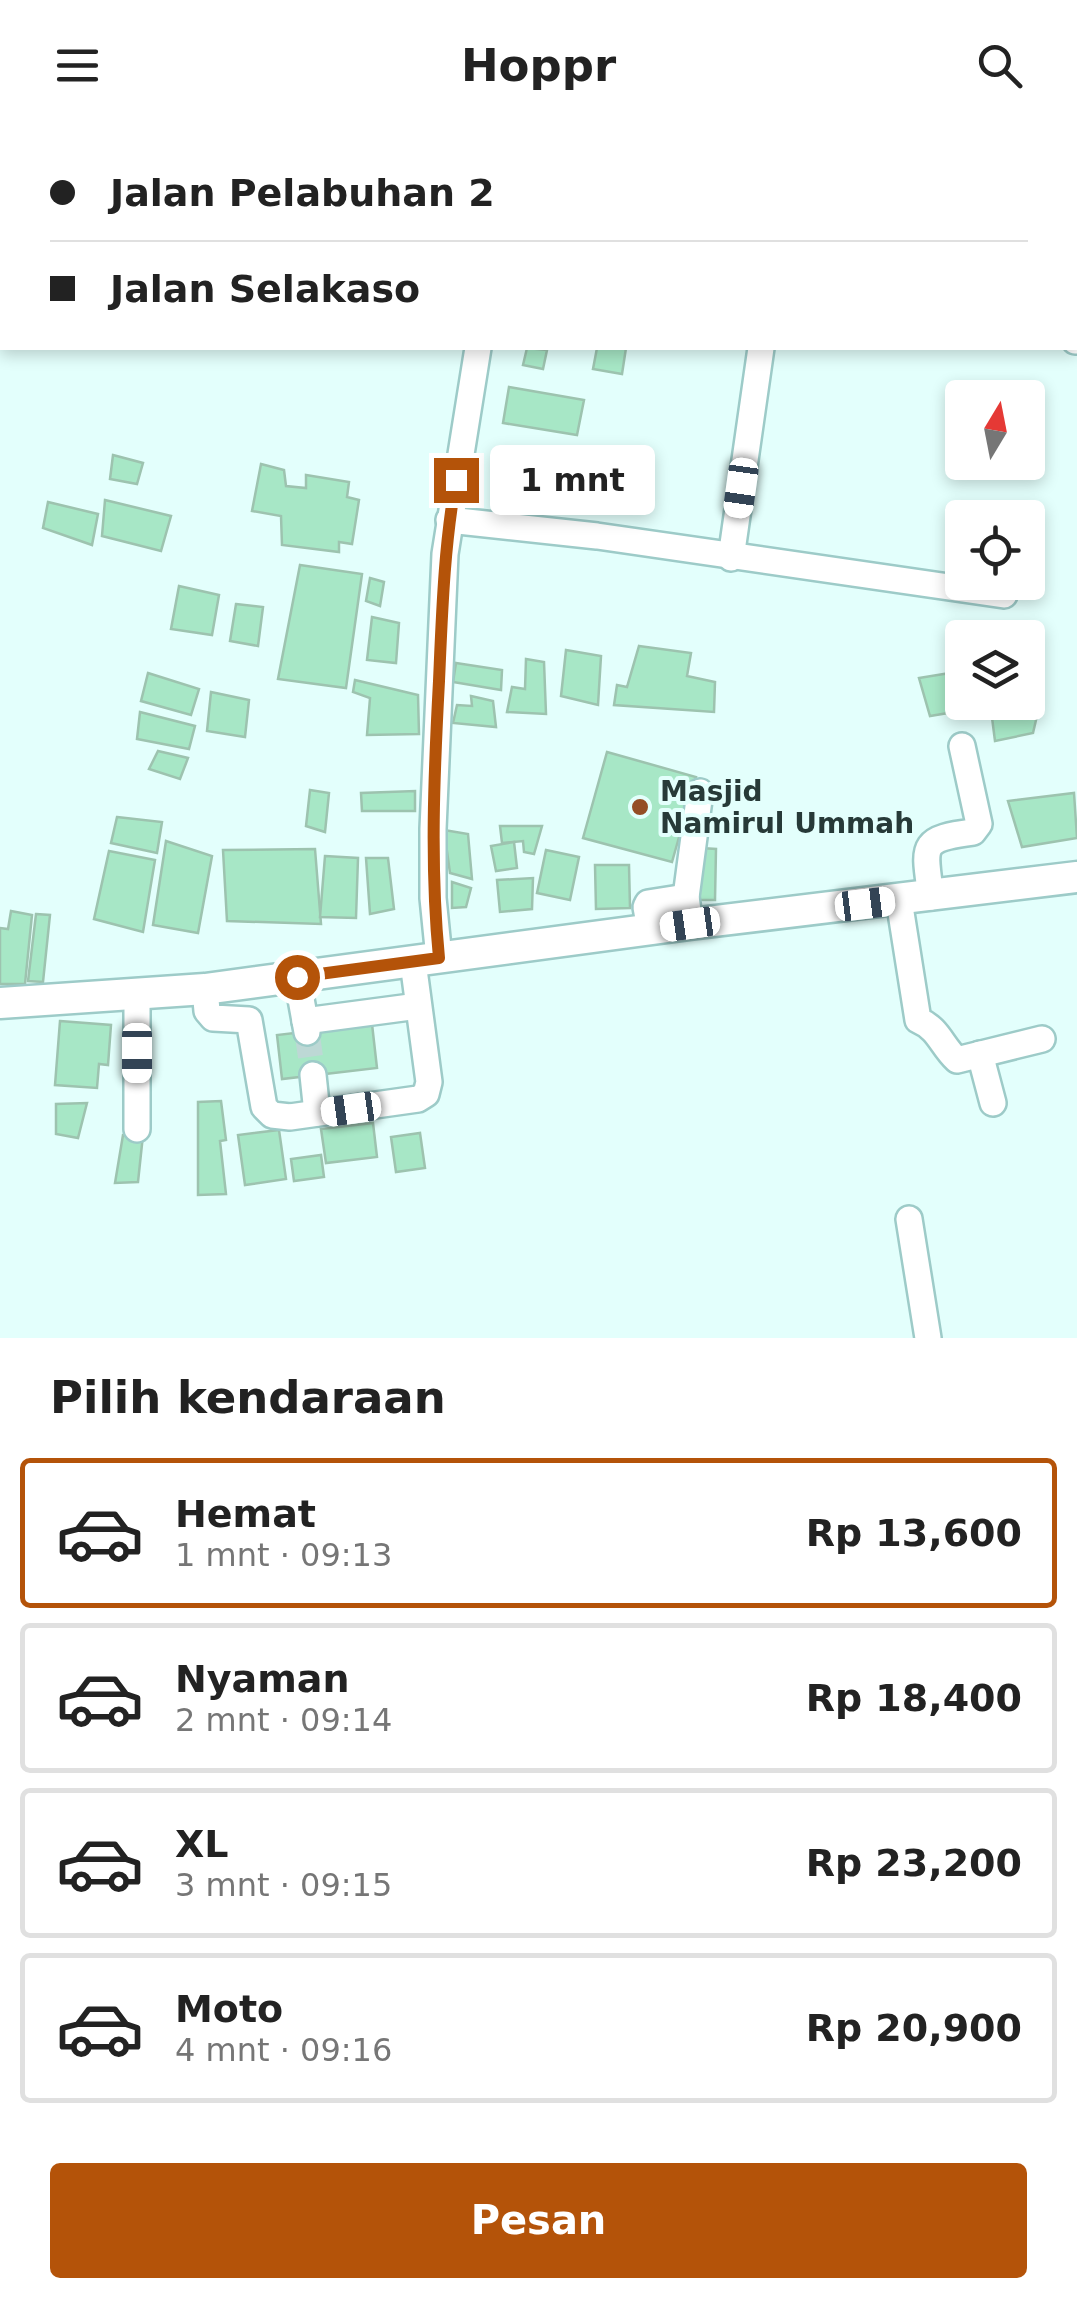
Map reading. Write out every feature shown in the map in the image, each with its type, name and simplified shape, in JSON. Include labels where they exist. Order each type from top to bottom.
[{"type":"main road","points":[[0,1003],[205,989],[426,960],[650,929],[688,910],[899,900],[1077,877]]},
{"type":"street","points":[[205,989],[212,1018],[249,1020],[268,1112],[290,1117],[422,1098],[429,1082],[418,1006],[433,898],[449,520],[467,432],[478,350]]},
{"type":"street","points":[[731,558],[761,350]]},
{"type":"street","points":[[449,520],[597,536],[945,587]]},
{"type":"street","points":[[931,896],[926,854],[930,844],[940,836],[973,832],[979,824],[962,746]]},
{"type":"street","points":[[688,910],[700,792]]},
{"type":"street","points":[[899,900],[918,1020],[937,1030],[957,1060],[1042,1039]]},
{"type":"street","points":[[297,977],[306,1026],[418,1006]]},
{"type":"street","points":[[137,995],[137,1128]]},
{"type":"street","points":[[980,1054],[992,1103]]},
{"type":"street","points":[[313,1076],[317,1114]]},
{"type":"street","points":[[909,1219],[928,1338]]},
{"type":"building","points":[[527,350],[547,350],[543,369],[523,365]]},
{"type":"building","points":[[597,350],[626,350],[622,374],[593,369]]},
{"type":"building","points":[[509,387],[584,400],[577,435],[503,423]]},
{"type":"building","points":[[113,455],[143,463],[137,484],[110,479]]},
{"type":"building","points":[[524,456],[573,465],[566,502],[517,494]]},
{"type":"building","points":[[261,464],[284,470],[286,486],[306,488],[306,475],[349,482],[347,497],[359,500],[352,544],[339,542],[339,552],[282,545],[281,516],[252,511]]},
{"type":"building","points":[[576,464],[593,467],[586,506],[569,503]]},
{"type":"building","points":[[105,500],[171,516],[161,551],[102,536]]},
{"type":"building","points":[[48,502],[98,514],[92,545],[43,528]]},
{"type":"building","points":[[300,565],[362,574],[346,688],[278,679]]},
{"type":"building","points":[[370,578],[384,582],[380,606],[366,601]]},
{"type":"building","points":[[179,586],[219,595],[212,635],[171,629]]},
{"type":"building","points":[[236,604],[263,607],[258,646],[230,641]]},
{"type":"building","points":[[372,617],[399,623],[396,663],[367,660]]},
{"type":"building","points":[[639,646],[691,653],[687,676],[715,682],[714,712],[614,705],[617,685],[627,687]]},
{"type":"building","points":[[566,650],[601,656],[598,705],[561,696]]},
{"type":"building","points":[[526,659],[544,662],[546,714],[507,712],[512,687],[525,689]]},
{"type":"building","points":[[456,663],[502,670],[501,690],[453,682]]},
{"type":"building","points":[[148,673],[199,689],[191,715],[141,701]]},
{"type":"building","points":[[945,674],[945,714],[930,716],[919,678]]},
{"type":"building","points":[[355,680],[418,695],[419,734],[367,735],[370,698],[353,692]]},
{"type":"building","points":[[211,692],[249,700],[245,737],[207,731]]},
{"type":"building","points":[[471,696],[493,701],[496,727],[453,723],[457,705],[472,706]]},
{"type":"building","points":[[140,712],[195,726],[189,749],[137,739]]},
{"type":"building","points":[[992,720],[1036,720],[1033,733],[995,741]]},
{"type":"building","points":[[158,751],[188,758],[180,779],[149,769]]},
{"type":"building","name":"Masjid Namirul Ummah","points":[[607,752],[696,777],[672,862],[583,838]]},
{"type":"building","points":[[310,790],[329,793],[325,832],[306,826]]},
{"type":"building","points":[[415,791],[415,811],[362,811],[361,793]]},
{"type":"building","points":[[1074,793],[1077,838],[1022,847],[1008,801]]},
{"type":"building","points":[[117,817],[162,822],[157,853],[111,843]]},
{"type":"building","points":[[500,826],[542,826],[534,854],[524,852],[523,841],[502,843]]},
{"type":"building","points":[[444,830],[468,834],[472,879],[450,873]]},
{"type":"building","points":[[166,841],[212,856],[198,933],[153,925]]},
{"type":"building","points":[[514,842],[517,868],[496,871],[491,846]]},
{"type":"building","points":[[701,848],[716,849],[715,900],[699,900]]},
{"type":"building","points":[[315,849],[321,924],[227,921],[223,850]]},
{"type":"building","points":[[546,850],[579,857],[570,900],[537,893]]},
{"type":"building","points":[[109,851],[155,860],[143,932],[94,919]]},
{"type":"building","points":[[325,856],[358,858],[356,918],[320,917]]},
{"type":"building","points":[[366,858],[388,858],[394,909],[370,914]]},
{"type":"building","points":[[595,865],[629,865],[630,908],[596,909]]},
{"type":"building","points":[[533,878],[532,909],[500,912],[497,880]]},
{"type":"building","points":[[452,882],[471,888],[466,907],[452,908]]},
{"type":"building","points":[[11,911],[32,915],[25,984],[0,984],[0,928],[8,929]]},
{"type":"building","points":[[36,914],[50,915],[43,982],[28,981]]},
{"type":"building","points":[[60,1021],[111,1025],[108,1065],[99,1064],[97,1088],[55,1085]]},
{"type":"building","points":[[372,1024],[377,1068],[282,1079],[277,1035]]},
{"type":"building","points":[[221,1101],[226,1140],[220,1141],[226,1194],[198,1195],[198,1102]]},
{"type":"building","points":[[87,1103],[78,1138],[56,1134],[56,1104]]},
{"type":"building","points":[[373,1123],[377,1157],[326,1163],[321,1129]]},
{"type":"building","points":[[279,1130],[286,1179],[245,1185],[238,1135]]},
{"type":"building","points":[[420,1133],[425,1168],[396,1172],[391,1137]]},
{"type":"building","points":[[123,1135],[143,1135],[138,1182],[115,1183]]},
{"type":"building","points":[[321,1155],[324,1177],[294,1181],[291,1159]]},
{"type":"tunnel","points":[[307,1032],[313,1075]]},
{"type":"place","name":"Masjid Namirul Ummah","points":[[640,807]]},
{"type":"route","points":[[297,977],[439,958],[433,898],[436,742],[445,554],[456,480]]}]
